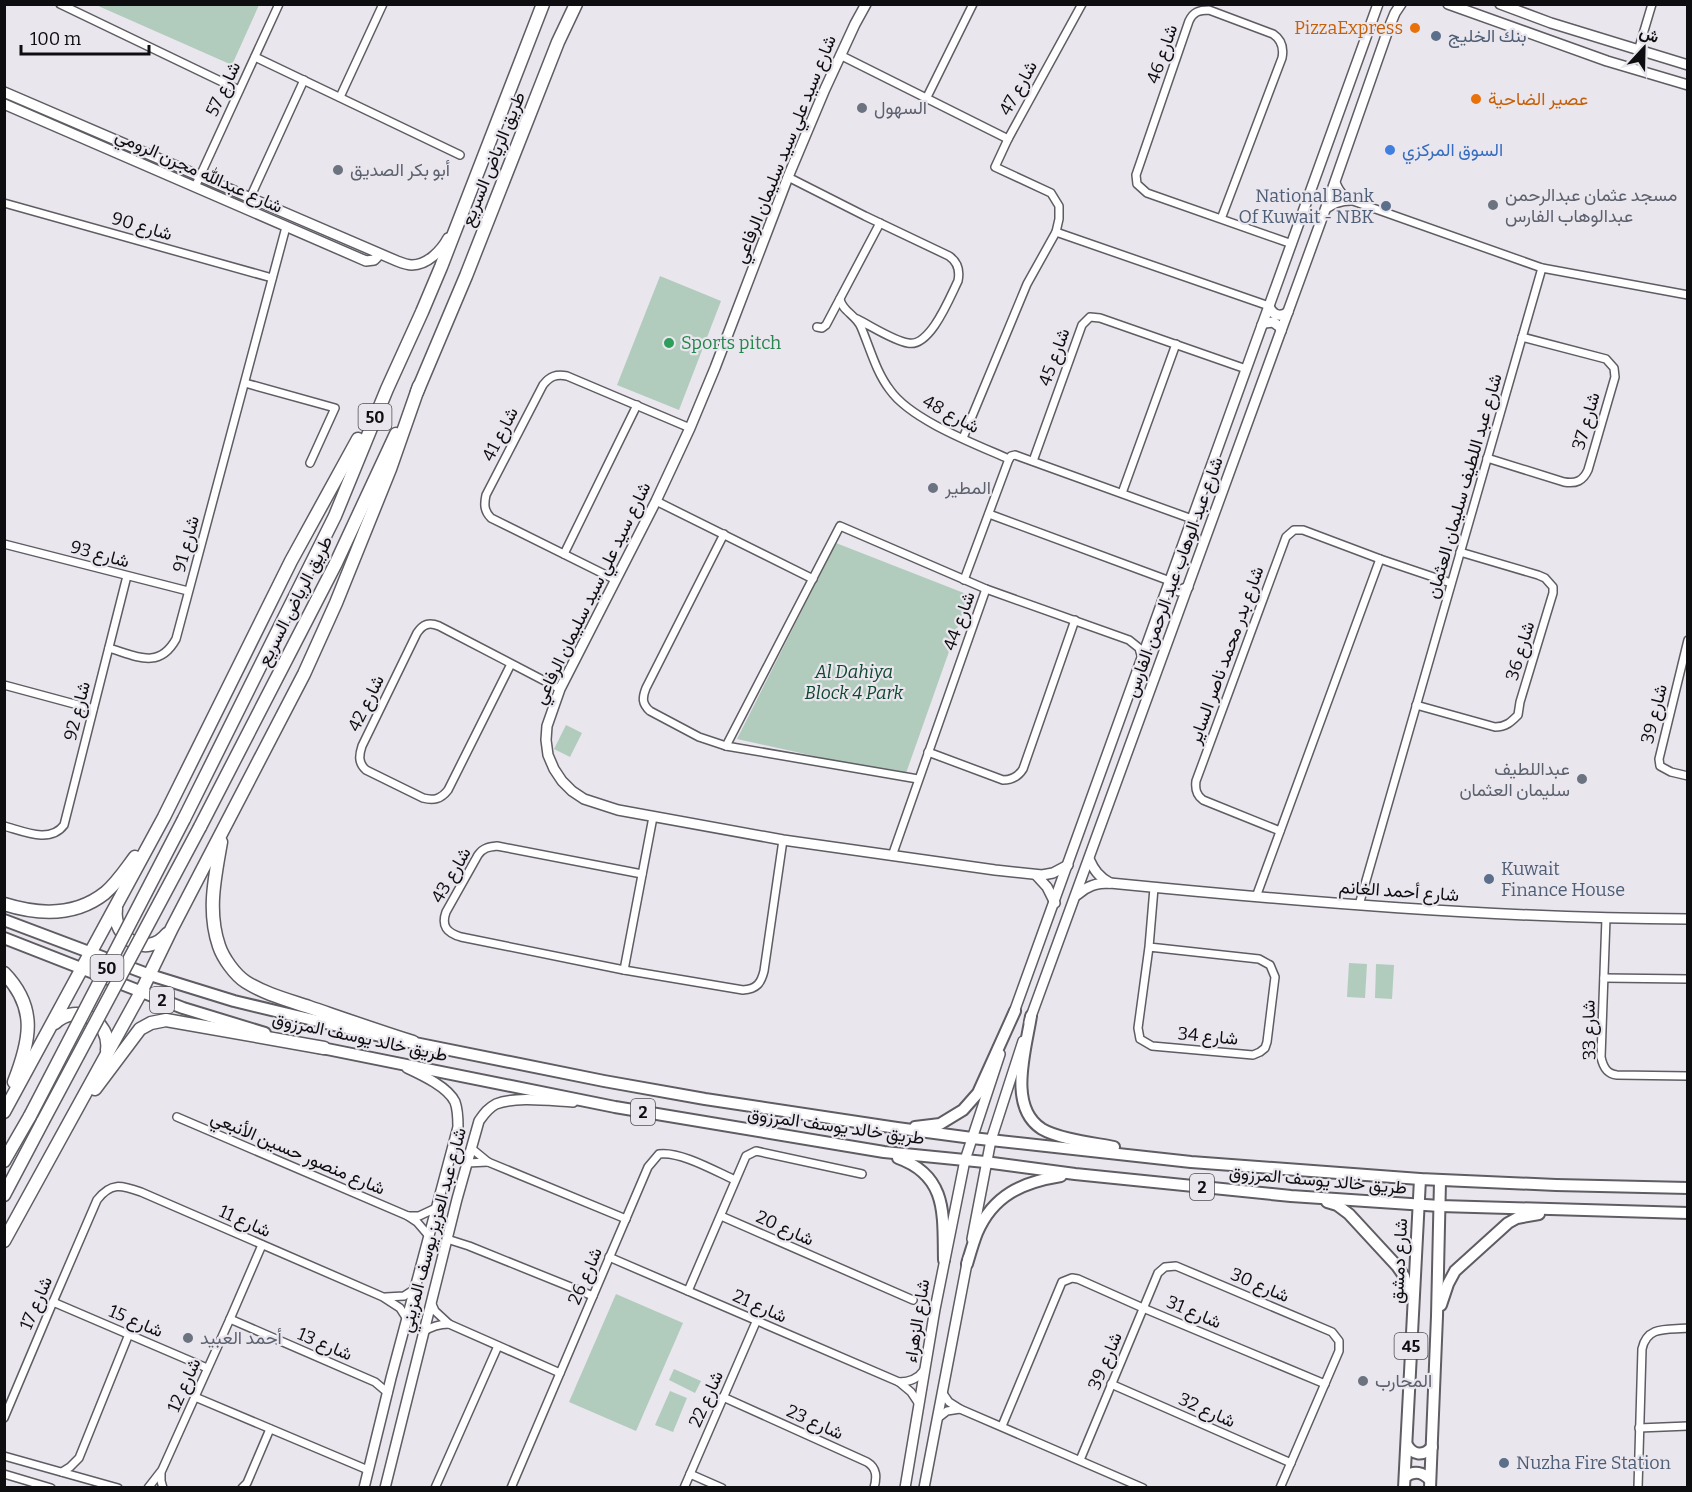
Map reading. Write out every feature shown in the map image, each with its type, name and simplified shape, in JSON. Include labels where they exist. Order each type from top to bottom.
[{"type":"highway","name":"طريق الرياض السريع","points":[[4,1161],[30,1116],[184,819],[334,516],[387,388],[422,312],[543,4]]},
{"type":"highway","name":"طريق الرياض السريع","points":[[4,1195],[200,827],[336,562],[419,386],[470,265],[558,42],[576,4]]},
{"type":"highway","points":[[4,1241],[150,975],[223,828],[304,674],[332,613],[390,469],[419,386]]},
{"type":"highway","points":[[4,1112],[164,817],[291,561],[387,388]]},
{"type":"highway","points":[[4,904],[24,910],[48,913],[89,904],[107,891],[123,874],[164,817]]},
{"type":"highway","points":[[223,828],[212,891],[214,929],[219,948],[244,981],[270,993],[413,1042]]},
{"type":"highway","points":[[117,905],[115,917],[119,930],[133,942],[152,944],[164,938],[172,928]]},
{"type":"highway","points":[[4,973],[14,983],[23,998],[28,1034],[23,1058],[4,1107]]},
{"type":"highway","points":[[52,1026],[70,1014],[91,1017],[106,1033],[108,1044],[106,1055]]},
{"type":"highway","points":[[68,1127],[129,1042],[140,1029],[152,1023],[166,1020],[179,1021],[324,1048]]},
{"type":"main road","name":"طريق خالد يوسف المرزوق","points":[[4,920],[150,975],[234,1001],[368,1034],[694,1097],[972,1138],[1191,1162],[1440,1181],[1688,1188]]},
{"type":"main road","name":"طريق خالد يوسف المرزوق","points":[[4,938],[183,1008],[266,1034],[400,1064],[615,1107],[884,1152],[1291,1196],[1440,1206],[1688,1213]]},
{"type":"main road","points":[[897,1128],[940,1124],[963,1110],[978,1093],[1015,1011]]},
{"type":"main road","points":[[1031,1016],[1020,1080],[1028,1115],[1042,1129],[1069,1138],[1191,1162]]},
{"type":"main road","points":[[884,1152],[912,1162],[933,1182],[940,1197],[944,1228],[944,1260]]},
{"type":"main road","points":[[967,1264],[977,1233],[989,1210],[1012,1191],[1040,1180],[1075,1174]]},
{"type":"main road","name":"شارع دمشق","points":[[1404,1482],[1420,1179]]},
{"type":"main road","name":"45","points":[[1430,1484],[1440,1181]]},
{"type":"main road","points":[[1291,1196],[1333,1203],[1349,1214],[1401,1271],[1406,1281],[1413,1315]]},
{"type":"main road","points":[[1437,1316],[1453,1274],[1504,1226],[1517,1218],[1559,1210]]},
{"type":"main road","points":[[1407,1445],[1418,1454],[1432,1447]]},
{"type":"main road","points":[[1404,1482],[1413,1473],[1418,1473],[1423,1474],[1430,1484]]},
{"type":"street","points":[[60,4],[239,90]]},
{"type":"street","name":"شارع 57","points":[[195,187],[279,4]]},
{"type":"street","points":[[340,97],[383,4]]},
{"type":"street","name":"شارع سيد علي سيد سليمان الرفاعي","points":[[866,4],[840,55],[788,177],[716,368],[690,428],[656,501],[560,689],[547,726],[548,755],[562,781],[572,791],[584,799],[618,810],[783,840],[1036,875],[1053,873],[1068,865]]},
{"type":"street","points":[[927,97],[973,4]]},
{"type":"street","name":"شارع 47","points":[[840,55],[1008,139],[1082,4]]},
{"type":"street","name":"شارع عبد الوهاب عبد الرحمن الفارس","points":[[965,1160],[1015,1011],[1378,4]]},
{"type":"street","name":"شارع عبد الوهاب عبد الرحمن الفارس","points":[[985,1162],[1031,1016],[1325,210],[1388,30],[1401,4]]},
{"type":"street","points":[[1449,4],[1547,41],[1688,85]]},
{"type":"street","points":[[1500,4],[1638,51],[1688,64]]},
{"type":"street","points":[[1638,51],[1652,4]]},
{"type":"street","name":"شارع 46","points":[[1221,219],[1283,52],[1280,41],[1273,33],[1209,10],[1201,10],[1194,13],[1189,21],[1135,180],[1147,193],[1292,244]]},
{"type":"street","points":[[1517,30],[1528,25],[1528,17],[1525,14]]},
{"type":"street","points":[[1372,22],[1380,18],[1384,19],[1388,30]]},
{"type":"street","points":[[1547,41],[1543,32],[1551,23]]},
{"type":"street","points":[[255,57],[460,154]]},
{"type":"street","points":[[250,198],[304,80]]},
{"type":"street","name":"شارع عبدالله مجرن الرومي","points":[[4,92],[377,253],[412,265],[424,263],[435,255],[446,242],[468,195]]},
{"type":"street","name":"شارع عبدالله مجرن الرومي","points":[[4,104],[366,261],[374,260],[377,253]]},
{"type":"street","points":[[963,438],[1027,284],[1056,232],[1059,219],[1059,206],[1051,193],[995,167],[1008,139]]},
{"type":"street","name":"شارع 48","points":[[788,177],[953,259],[960,274],[930,333],[920,342],[908,344],[857,319],[843,307],[840,299]]},
{"type":"street","points":[[1335,180],[1338,190],[1353,201],[1542,268],[1688,295]]},
{"type":"street","points":[[1325,210],[1333,204],[1353,201]]},
{"type":"street","name":"شارع 90","points":[[4,203],[272,278]]},
{"type":"street","points":[[817,327],[824,327],[880,223]]},
{"type":"street","name":"شارع 91","points":[[109,648],[152,658],[167,653],[176,639],[286,227]]},
{"type":"street","points":[[1056,232],[1269,306],[1276,315],[1284,315],[1288,312]]},
{"type":"street","name":"شارع عبد اللطيف سليمان العثمان","points":[[1359,905],[1542,268]]},
{"type":"street","name":"شارع 45","points":[[1033,461],[1086,319],[1095,316],[1246,369]]},
{"type":"street","name":"شارع 48","points":[[857,319],[883,379],[903,405],[917,415],[1009,459]]},
{"type":"street","points":[[1262,325],[1269,321],[1273,322],[1280,327],[1281,331]]},
{"type":"street","name":"شارع 37","points":[[1487,459],[1570,483],[1585,477],[1615,377],[1614,368],[1606,359],[1522,337]]},
{"type":"street","points":[[1122,493],[1176,344]]},
{"type":"street","name":"شارع 41","points":[[616,580],[491,518],[484,508],[486,495],[543,385],[553,376],[567,376],[690,428]]},
{"type":"street","points":[[245,382],[335,408],[310,463]]},
{"type":"street","points":[[564,554],[637,405]]},
{"type":"street","points":[[964,580],[1011,456],[1015,455],[1033,461],[1191,519]]},
{"type":"street","points":[[656,501],[813,579]]},
{"type":"street","points":[[989,514],[1170,581],[1172,586],[1179,591],[1188,587]]},
{"type":"street","points":[[726,746],[840,526],[986,589]]},
{"type":"street","name":"شارع بدر محمد ناصر الساير","points":[[1280,831],[1203,800],[1195,789],[1208,747],[1286,537],[1290,532],[1303,530],[1451,583]]},
{"type":"street","points":[[724,534],[646,688],[643,702],[650,711],[699,737],[726,746],[918,778]]},
{"type":"street","name":"شارع 93","points":[[4,544],[188,591]]},
{"type":"street","name":"شارع 36","points":[[1416,705],[1496,727],[1508,725],[1518,715],[1553,587],[1545,578],[1538,575],[1460,552]]},
{"type":"street","points":[[1256,897],[1380,559]]},
{"type":"street","name":"شارع 92","points":[[4,826],[48,836],[60,830],[64,825],[127,576]]},
{"type":"street","name":"شارع 44","points":[[892,856],[986,589],[1129,640]]},
{"type":"street","points":[[1162,606],[1167,600],[1171,600],[1178,603],[1180,610]]},
{"type":"street","points":[[928,752],[1003,780],[1012,779],[1019,774],[1023,769],[1075,620]]},
{"type":"street","name":"شارع 42","points":[[511,664],[448,790],[441,798],[430,800],[423,798],[362,766],[359,758],[362,746],[417,633],[424,625],[438,626],[560,689]]},
{"type":"street","points":[[1129,640],[1141,639],[1151,634]]},
{"type":"street","points":[[1129,640],[1139,648],[1142,660]]},
{"type":"street","name":"شارع 39","points":[[1688,640],[1659,759],[1660,766],[1664,769],[1688,776]]},
{"type":"street","points":[[4,685],[93,709]]},
{"type":"street","points":[[624,970],[653,817]]},
{"type":"street","name":"شارع 43","points":[[642,873],[497,846],[484,848],[444,919],[447,930],[461,937],[624,970],[751,990],[758,986],[764,971],[783,840]]},
{"type":"street","points":[[1089,859],[1101,877],[1110,883]]},
{"type":"street","points":[[1036,875],[1047,887],[1055,903]]},
{"type":"street","name":"شارع أحمد الغانم","points":[[1076,896],[1091,885],[1110,883],[1256,897],[1499,915],[1688,919]]},
{"type":"street","name":"شارع 34","points":[[1149,947],[1259,959],[1270,965],[1275,977],[1265,1048],[1253,1055],[1152,1046],[1140,1039],[1138,1028],[1154,888]]},
{"type":"street","name":"شارع 33","points":[[1606,918],[1601,1058],[1605,1070],[1617,1075],[1688,1076]]},
{"type":"street","points":[[1039,947],[1043,953],[1054,953]]},
{"type":"street","points":[[1033,964],[1040,963],[1048,970]]},
{"type":"street","name":"شارع 33","points":[[1604,978],[1688,979]]},
{"type":"street","name":"شارع عبد العزيز يوسف المزيني","points":[[364,1488],[458,1127],[457,1110],[454,1100],[448,1093],[425,1077],[400,1064]]},
{"type":"street","name":"شارع عبد العزيز يوسف المزيني","points":[[385,1488],[435,1283],[479,1121],[486,1111],[497,1104],[514,1100],[571,1102],[615,1107]]},
{"type":"street","name":"شارع منصور حسين الأنبعي","points":[[177,1117],[408,1216],[417,1222],[429,1236]]},
{"type":"street","points":[[471,1148],[488,1162],[626,1219]]},
{"type":"street","points":[[688,1291],[746,1156],[756,1151],[862,1174]]},
{"type":"street","name":"شارع 26","points":[[511,1488],[648,1167],[659,1154],[666,1153],[677,1155],[735,1180]]},
{"type":"street","name":"شارع الزهراء","points":[[907,1488],[944,1260],[965,1160]]},
{"type":"street","points":[[467,1163],[488,1162]]},
{"type":"street","name":"شارع الزهراء","points":[[924,1488],[985,1162]]},
{"type":"street","name":"شارع 11","points":[[97,1200],[109,1188],[125,1187],[141,1192],[383,1297],[400,1308],[407,1319]]},
{"type":"street","points":[[440,1195],[448,1189],[455,1192],[457,1199]]},
{"type":"street","name":"شارع 17","points":[[4,1418],[97,1200]]},
{"type":"street","points":[[408,1216],[419,1216],[436,1208]]},
{"type":"street","name":"شارع 20","points":[[721,1216],[913,1300]]},
{"type":"street","points":[[447,1239],[593,1296]]},
{"type":"street","name":"شارع 12","points":[[148,1488],[162,1470],[262,1245]]},
{"type":"street","points":[[423,1257],[431,1265],[441,1261]]},
{"type":"street","name":"شارع 21","points":[[609,1257],[900,1382],[920,1405]]},
{"type":"street","name":"شارع 30","points":[[1158,1273],[1165,1266],[1176,1266],[1332,1332],[1339,1341],[1339,1351],[1325,1384]]},
{"type":"street","name":"شارع 39","points":[[1080,1460],[1158,1273]]},
{"type":"street","points":[[383,1297],[404,1296],[416,1285],[419,1278],[426,1276],[435,1283]]},
{"type":"street","name":"شارع 31","points":[[1002,1426],[1062,1282],[1072,1278],[1325,1384]]},
{"type":"street","name":"شارع 15","points":[[53,1302],[207,1368]]},
{"type":"street","points":[[431,1302],[435,1311],[449,1324],[560,1373]]},
{"type":"street","name":"شارع 13","points":[[230,1319],[375,1382],[388,1392]]},
{"type":"street","name":"شارع 22","points":[[684,1488],[756,1322]]},
{"type":"street","points":[[423,1332],[438,1324],[449,1324]]},
{"type":"street","points":[[1638,1488],[1644,1341],[1654,1331],[1688,1328]]},
{"type":"street","points":[[96,1488],[94,1482],[87,1479],[79,1464],[79,1458],[129,1334]]},
{"type":"street","points":[[435,1488],[498,1346]]},
{"type":"street","points":[[900,1382],[915,1379],[926,1368]]},
{"type":"street","points":[[375,1382],[391,1378]]},
{"type":"street","name":"شارع 32","points":[[1111,1384],[1291,1463]]},
{"type":"street","points":[[1280,1488],[1325,1384]]},
{"type":"street","points":[[942,1392],[949,1402],[960,1408],[1143,1488]]},
{"type":"street","points":[[195,1397],[368,1470]]},
{"type":"street","name":"شارع 23","points":[[723,1397],[867,1462],[873,1466],[875,1471],[874,1488]]},
{"type":"street","points":[[937,1418],[947,1411],[960,1408]]},
{"type":"street","points":[[1640,1428],[1688,1426]]},
{"type":"street","points":[[242,1488],[270,1429]]},
{"type":"street","points":[[5,1455],[115,1487]]},
{"type":"street","points":[[62,1472],[79,1458]]},
{"type":"street","points":[[909,1465],[918,1473],[928,1468]]},
{"type":"street","name":"شارع 12","points":[[162,1470],[163,1488]]},
{"type":"street","points":[[4,1474],[51,1488]]},
{"type":"street","points":[[690,1474],[722,1488]]},
{"type":"street","points":[[907,1488],[915,1485],[920,1488]]},
{"type":"green space","points":[[96,5],[259,5],[232,65]]},
{"type":"green space","name":"Sports pitch","points":[[660,276],[721,301],[679,410],[617,385]]},
{"type":"green space","name":"Al Dahiya Block 4 Park","points":[[836,543],[969,595],[905,776],[737,739]]},
{"type":"green space","points":[[566,725],[582,733],[570,757],[554,749]]},
{"type":"green space","points":[[1349,963],[1367,964],[1365,998],[1347,997]]},
{"type":"green space","points":[[1376,964],[1394,965],[1392,999],[1375,998]]},
{"type":"green space","points":[[616,1294],[683,1323],[636,1431],[569,1402]]},
{"type":"green space","points":[[674,1369],[701,1381],[695,1393],[669,1380]]},
{"type":"green space","points":[[670,1391],[687,1398],[673,1432],[655,1425]]},
{"type":"place","name":"PizzaExpress","points":[[1415,28]]},
{"type":"place","name":"بنك الخليج","points":[[1436,36]]},
{"type":"place","name":"عصير الضاحية","points":[[1476,99]]},
{"type":"place","name":"السهول","points":[[862,108]]},
{"type":"place","name":"السوق المركزي","points":[[1390,150]]},
{"type":"place","name":"أبو بكر الصديق","points":[[338,170]]},
{"type":"place","name":"مسجد عثمان عبدالرحمن عبدالوهاب الفارس","points":[[1493,205]]},
{"type":"place","name":"National Bank Of Kuwait - NBK","points":[[1386,206]]},
{"type":"place","name":"Sports pitch","points":[[669,343]]},
{"type":"place","name":"المطير","points":[[933,488]]},
{"type":"place","name":"عبداللطيف سليمان العثمان","points":[[1582,779]]},
{"type":"place","name":"Kuwait Finance House","points":[[1489,879]]},
{"type":"place","name":"أحمد العبيد","points":[[188,1338]]},
{"type":"place","name":"المحارب","points":[[1363,1381]]},
{"type":"place","name":"Nuzha Fire Station","points":[[1504,1463]]}]
